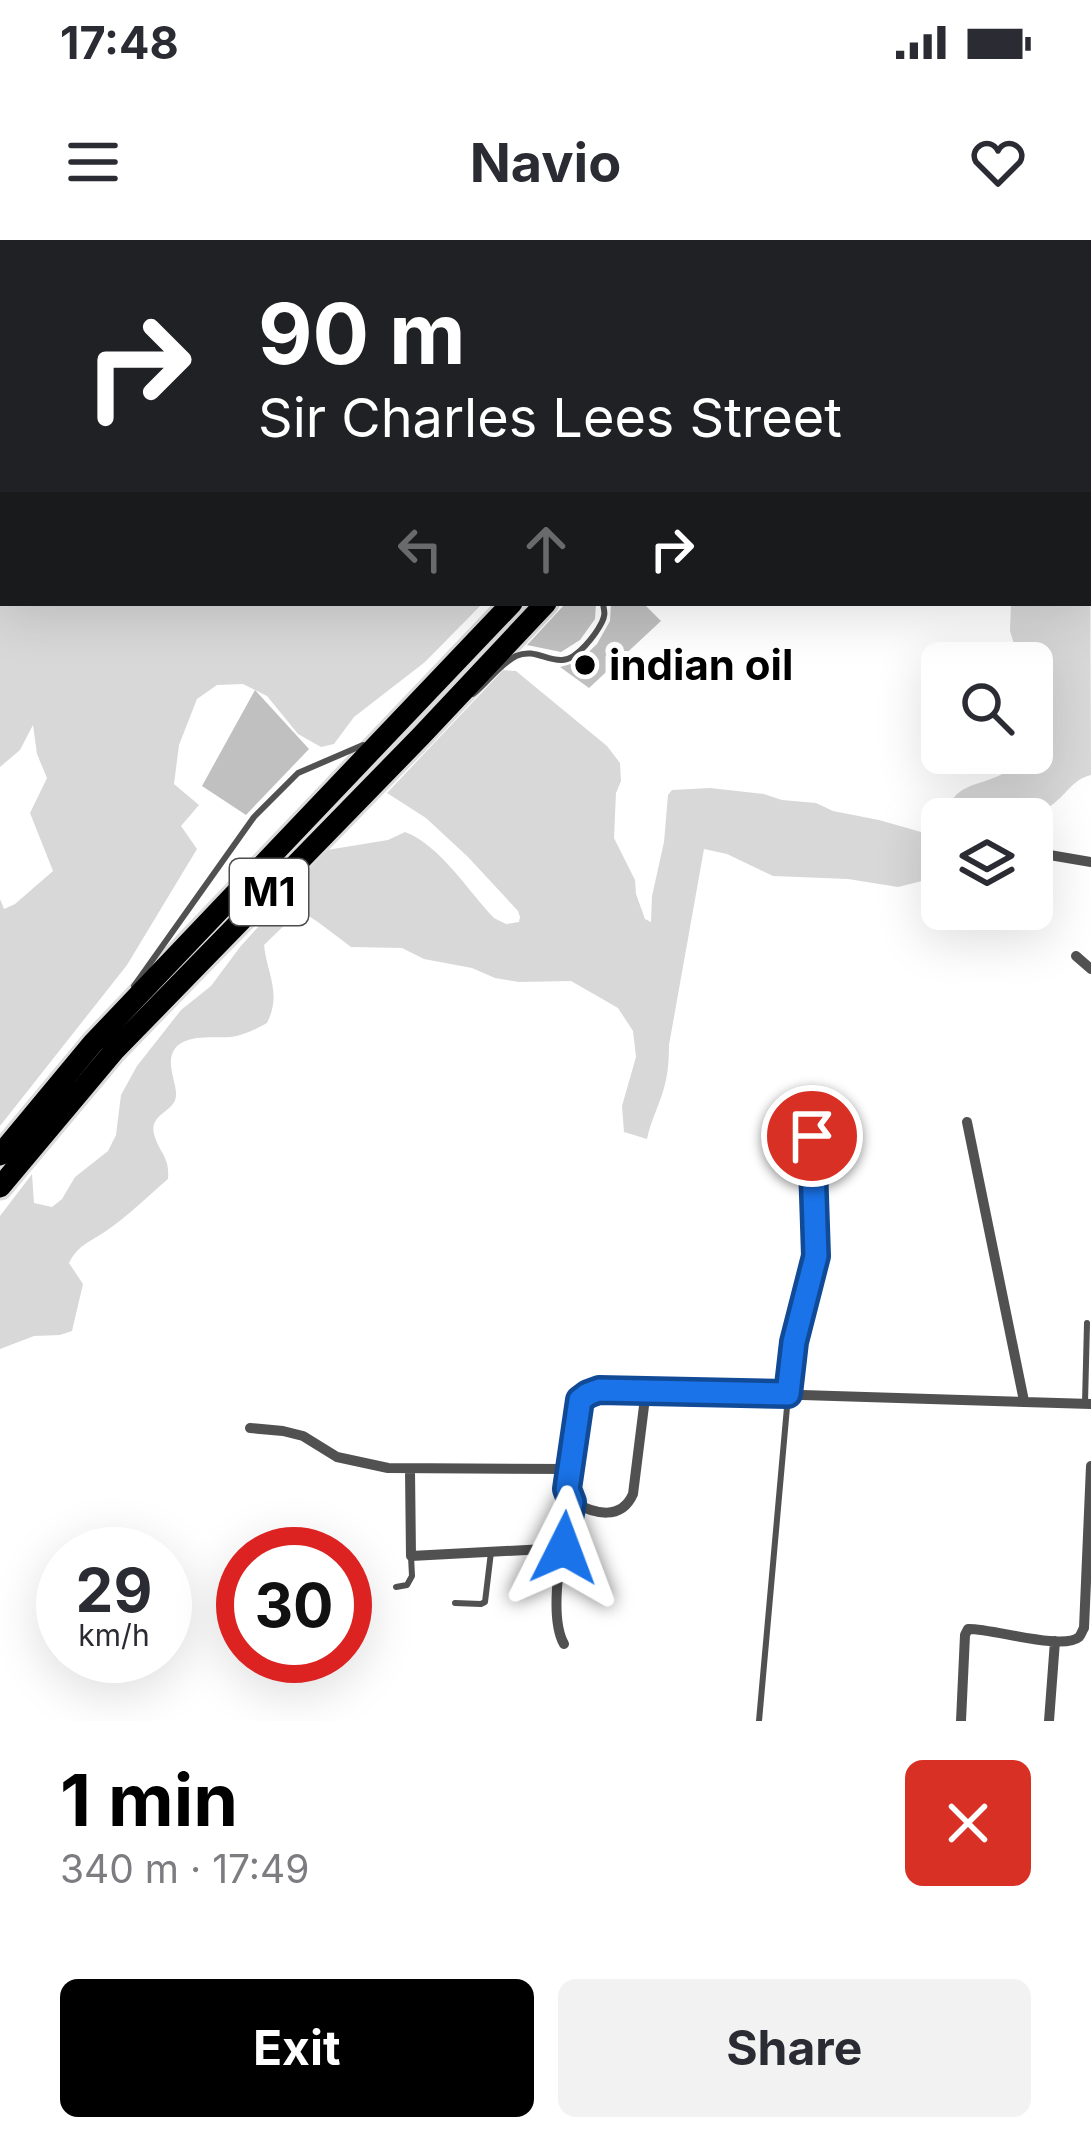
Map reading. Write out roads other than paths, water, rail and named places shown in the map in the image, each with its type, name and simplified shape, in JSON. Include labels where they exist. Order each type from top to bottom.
[{"type":"highway","name":"M1","points":[[0,1155],[93,1042],[509,606]]},
{"type":"highway","name":"M1","points":[[0,1187],[114,1051],[543,606]]},
{"type":"street","points":[[1053,856],[1091,862]]},
{"type":"street","points":[[1076,956],[1091,969]]},
{"type":"street","points":[[967,1122],[1024,1401]]},
{"type":"street","points":[[788,1394],[794,1342],[816,1256],[812,1136]]},
{"type":"street","points":[[564,1645],[557,1624],[572,1502],[567,1489],[580,1400],[588,1394],[646,1390],[1088,1404]]},
{"type":"street","points":[[572,1502],[613,1512],[628,1504],[646,1390]]},
{"type":"street","points":[[250,1428],[303,1436],[337,1456],[388,1468],[570,1468]]},
{"type":"street","points":[[961,1721],[968,1629],[1072,1641],[1084,1628],[1091,1466]]},
{"type":"street","points":[[410,1470],[411,1556],[564,1548]]},
{"type":"street","points":[[1049,1721],[1054,1641]]},
{"type":"lane","points":[[421,736],[512,658],[538,653],[564,661],[575,656],[602,624],[604,606]]},
{"type":"lane","points":[[93,1042],[254,817],[298,773],[386,736]]},
{"type":"lane","points":[[1087,1323],[1088,1404]]},
{"type":"lane","points":[[759,1721],[788,1394]]},
{"type":"lane","points":[[455,1603],[485,1601],[491,1552]]},
{"type":"lane","points":[[396,1587],[407,1585],[412,1576],[411,1556]]},
{"type":"place","name":"indian oil","points":[[585,665]]}]
